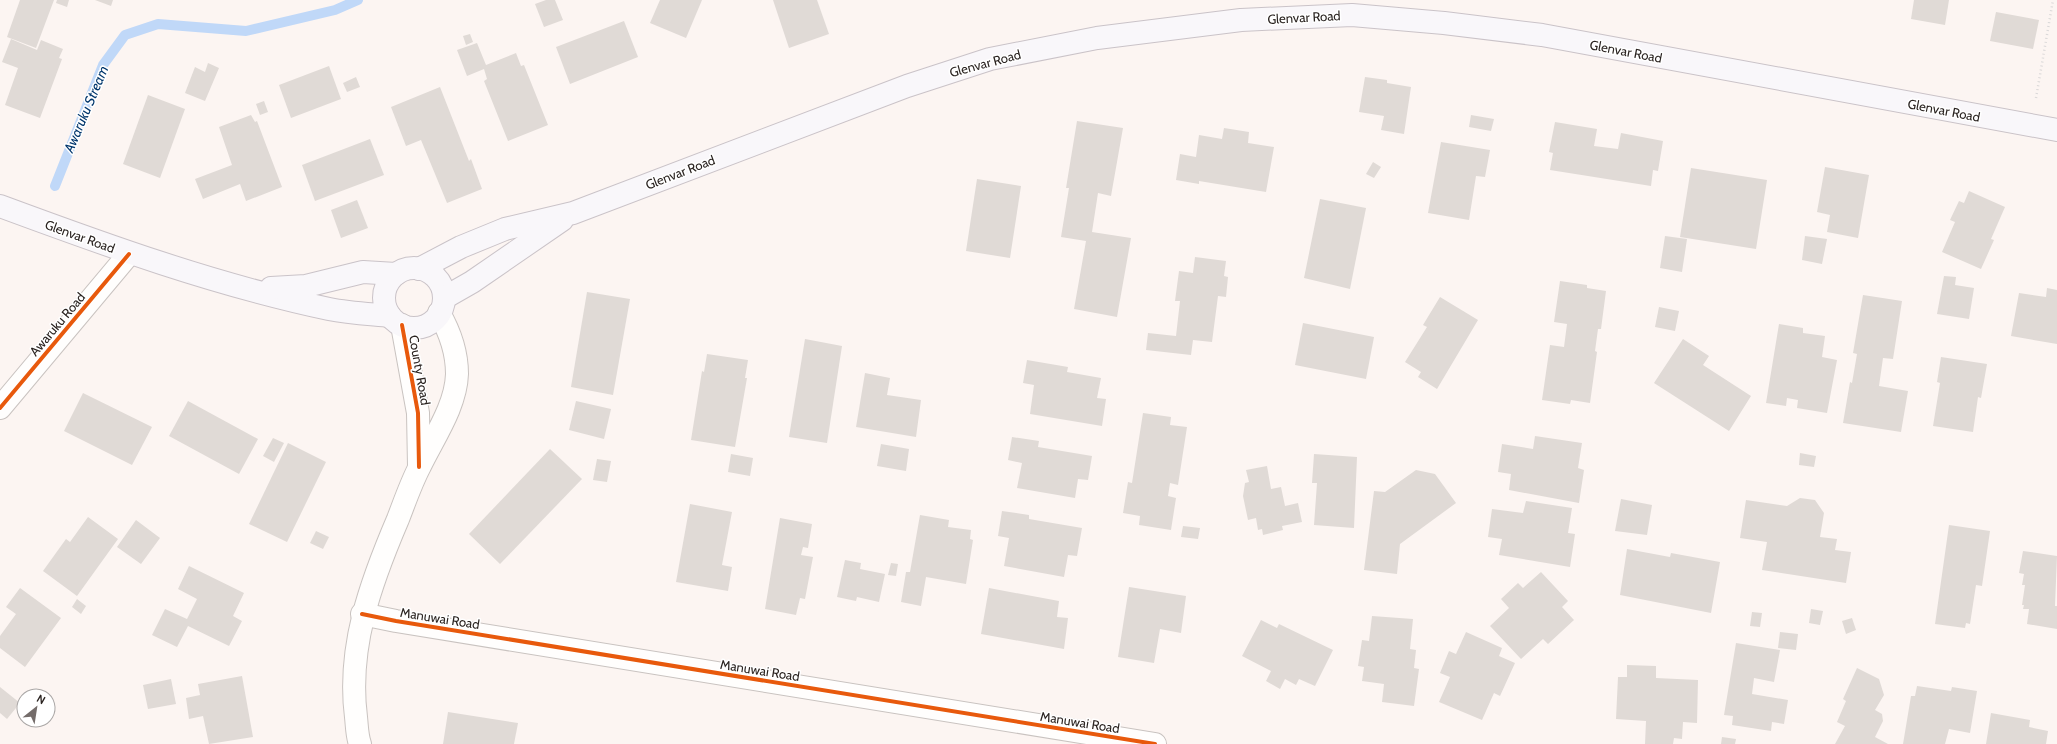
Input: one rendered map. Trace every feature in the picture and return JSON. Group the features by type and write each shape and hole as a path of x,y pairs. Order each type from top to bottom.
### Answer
{"main road":[{"name":"Glenvar Road","path":"254,290 306,286 363,272 396,274 407,269 419,269 461,247 505,229 573,213 907,86 990,59 1098,38 1241,20 1352,15 1444,23 1542,35 2057,130"},
{"name":"Glenvar Road","path":"0,206 129,254 207,278 331,310 396,320 409,327 423,327 430,324 442,306 472,282 573,213"},
{"path":"419,269 434,276 439,282 442,306"},
{"path":"396,274 387,284 384,304 396,320"}],"street":[{"name":"Awaruku Road","path":"0,408 129,254"},
{"name":"County Road","path":"360,744 354,698 355,660 362,614 378,566 419,467 442,425 452,397 457,374 454,349 442,306"},
{"name":"County Road","path":"396,320 418,413 419,467"},
{"name":"Manuwai Road","path":"362,614 404,623 1155,744"}],"path":[{"path":"2031,126 2053,0"}],"building":[{"path":"20,0 54,0 36,48 7,37"},
{"path":"57,0 69,0 67,7 56,3"},
{"path":"95,0 113,0 111,6"},
{"path":"546,0 555,0 563,20 544,27 535,4"},
{"path":"660,0 702,0 686,38 650,23"},
{"path":"773,0 817,0 829,34 789,48"},
{"path":"1914,0 1949,0 1945,25 1911,19"},
{"path":"1996,12 2039,20 2033,49 1990,41"},
{"path":"624,21 638,57 570,84 556,47"},
{"path":"470,34 473,42 466,45 463,36"},
{"path":"11,39 37,50 41,40 63,49 59,58 62,59 40,118 5,105 18,68 2,62"},
{"path":"477,43 486,65 516,53 521,66 524,65 548,125 508,141 484,81 487,79 484,69 467,76 457,50"},
{"path":"208,63 219,68 205,101 185,93 195,67 205,72"},
{"path":"329,66 341,99 291,118 279,85"},
{"path":"356,77 360,87 347,92 343,83"},
{"path":"1365,77 1387,80 1387,83 1411,87 1404,134 1381,130 1384,116 1359,112"},
{"path":"440,87 469,161 471,159 482,189 447,203 421,140 406,146 391,107"},
{"path":"148,95 185,109 160,178 123,164"},
{"path":"264,101 268,112 260,115 256,104"},
{"path":"251,115 255,122 257,121 282,187 246,201 240,184 203,199 195,179 232,165 219,127"},
{"path":"1471,115 1494,119 1491,131 1469,127"},
{"path":"1077,121 1123,128 1111,196 1098,193 1092,232 1131,238 1117,317 1074,309 1086,241 1061,237 1069,188 1066,188"},
{"path":"1555,122 1597,129 1594,146 1618,149 1621,133 1663,141 1658,171 1653,170 1651,186 1550,170 1553,153 1549,152"},
{"path":"1224,128 1249,132 1248,143 1274,147 1266,192 1199,181 1199,184 1176,180 1180,154 1196,157 1199,135 1222,139"},
{"path":"370,139 384,175 315,201 302,165"},
{"path":"1441,142 1490,150 1485,177 1476,176 1469,220 1428,213"},
{"path":"1373,162 1381,167 1374,178 1366,174"},
{"path":"1825,167 1869,175 1858,238 1827,232 1830,215 1817,212"},
{"path":"1691,168 1767,180 1756,249 1680,237"},
{"path":"977,179 1021,186 1010,258 966,251"},
{"path":"1969,191 2005,207 1991,239 1994,240 1981,269 1942,252 1955,222 1950,220 1959,201 1964,203"},
{"path":"1320,199 1366,208 1350,289 1304,278"},
{"path":"357,200 368,228 341,238 331,210"},
{"path":"1665,236 1687,239 1682,272 1660,268"},
{"path":"1805,236 1827,239 1822,264 1802,260"},
{"path":"1195,257 1226,261 1224,276 1228,277 1226,297 1218,296 1212,342 1193,340 1191,355 1146,350 1148,333 1176,336 1180,301 1175,301 1179,271 1193,273"},
{"path":"1944,276 1956,277 1955,285 1974,288 1969,319 1937,314"},
{"path":"1560,281 1587,285 1587,288 1606,291 1601,329 1598,329 1595,351 1597,352 1590,403 1571,400 1570,404 1542,400 1550,345 1564,347 1567,324 1554,322"},
{"path":"2047,288 2057,290 2057,344 2011,336 2019,293 2046,297"},
{"path":"587,292 630,299 613,395 571,387"},
{"path":"1863,295 1902,301 1893,359 1883,358 1879,386 1908,391 1901,432 1843,423 1850,382 1852,383 1857,354 1853,353"},
{"path":"1440,297 1478,320 1437,389 1418,377 1421,372 1405,362 1427,327 1423,325"},
{"path":"1659,307 1679,311 1675,331 1655,327"},
{"path":"1303,323 1374,337 1366,379 1295,365"},
{"path":"1779,324 1803,328 1803,333 1825,336 1822,357 1837,360 1827,413 1797,408 1798,400 1787,398 1786,406 1766,403"},
{"path":"805,339 842,346 827,443 789,437"},
{"path":"1683,339 1709,356 1703,365 1751,396 1729,431 1654,383"},
{"path":"707,354 748,360 745,378 747,378 735,447 691,440 702,371 704,372"},
{"path":"1941,357 1987,364 1981,398 1978,397 1973,432 1933,426 1940,383 1937,382"},
{"path":"1027,360 1068,367 1067,372 1101,378 1097,398 1106,399 1102,426 1030,414 1034,385 1023,383"},
{"path":"865,373 890,378 887,395 921,400 916,437 856,427"},
{"path":"83,393 152,427 132,465 64,431"},
{"path":"188,401 258,439 239,474 169,436"},
{"path":"576,401 611,409 604,439 569,430"},
{"path":"1143,413 1171,417 1170,425 1187,427 1178,485 1170,483 1168,496 1176,498 1171,530 1139,525 1140,516 1123,513 1128,482 1132,483"},
{"path":"1535,436 1582,443 1578,468 1584,470 1579,503 1509,490 1511,474 1498,472 1502,444 1533,449"},
{"path":"1012,437 1039,441 1038,447 1092,456 1088,480 1078,479 1075,498 1017,488 1022,463 1008,460"},
{"path":"273,438 284,443 274,462 263,456"},
{"path":"288,443 326,462 287,542 249,524"},
{"path":"881,444 909,449 906,471 877,466"},
{"path":"550,449 582,479 500,564 469,534"},
{"path":"1800,453 1816,456 1814,467 1799,465"},
{"path":"731,454 753,458 750,476 728,472"},
{"path":"1314,454 1357,457 1354,528 1314,525 1317,483 1312,483"},
{"path":"597,459 611,461 607,482 593,480"},
{"path":"1267,466 1271,489 1281,487 1285,506 1298,503 1302,522 1282,526 1283,530 1263,535 1262,529 1258,530 1256,518 1248,520 1243,496 1245,483 1249,482 1246,470"},
{"path":"1416,470 1435,474 1456,503 1400,544 1397,574 1364,570 1374,491 1385,492"},
{"path":"1800,498 1815,500 1824,513 1820,537 1837,539 1835,550 1851,552 1846,583 1762,570 1767,542 1740,538 1746,500 1787,506"},
{"path":"1621,499 1652,505 1647,535 1615,531"},
{"path":"1526,501 1572,508 1568,533 1575,534 1570,567 1499,555 1502,539 1488,537 1492,509 1523,513"},
{"path":"690,504 732,512 722,565 732,567 728,591 676,582"},
{"path":"1002,511 1029,515 1029,519 1082,528 1077,556 1068,555 1064,577 1004,566 1009,538 998,536"},
{"path":"920,515 949,520 948,527 971,530 970,539 973,540 966,584 926,577 921,606 901,602 906,572 910,572"},
{"path":"88,517 118,539 77,596 43,571 66,539 70,542"},
{"path":"780,518 812,524 808,548 803,547 801,555 813,557 805,599 800,598 796,615 765,609"},
{"path":"136,520 160,538 141,564 117,547"},
{"path":"1949,525 1990,531 1982,586 1976,585 1970,624 1966,623 1965,628 1935,624"},
{"path":"1183,526 1200,528 1198,539 1181,537"},
{"path":"316,531 329,537 323,549 310,543"},
{"path":"1627,549 1670,557 1671,553 1720,562 1711,613 1620,595"},
{"path":"2023,551 2057,556 2055,606 2057,606 2057,629 2027,624 2029,609 2023,609 2024,605 2022,605 2025,585 2022,585 2024,574 2019,573"},
{"path":"845,560 861,563 860,569 885,574 879,602 857,597 856,601 837,597"},
{"path":"891,563 898,564 896,576 888,575"},
{"path":"189,566 244,593 233,616 242,621 229,646 188,626 177,647 152,635 165,609 187,619 197,599 178,589"},
{"path":"1541,572 1568,601 1562,607 1574,620 1548,644 1543,639 1521,659 1490,626 1509,608 1501,599 1518,583 1523,588"},
{"path":"1129,587 1186,596 1181,633 1160,629 1154,663 1118,657"},
{"path":"20,588 61,618 25,667 0,648 0,636 16,614 6,607"},
{"path":"989,588 1059,601 1057,617 1068,618 1064,649 981,634"},
{"path":"77,599 86,606 81,614 72,607"},
{"path":"1811,609 1823,611 1820,625 1809,623"},
{"path":"1752,612 1762,613 1760,627 1750,626"},
{"path":"1372,616 1413,619 1410,649 1416,650 1414,668 1419,669 1414,706 1382,702 1384,684 1362,681 1364,667 1358,666 1362,640 1369,641"},
{"path":"1852,618 1856,630 1846,634 1842,621"},
{"path":"1261,620 1277,628 1279,624 1333,650 1315,686 1299,679 1296,685 1285,679 1280,689 1266,681 1271,671 1242,656"},
{"path":"1466,632 1502,648 1499,656 1515,663 1500,696 1494,693 1482,720 1439,702 1450,677 1440,673 1449,651 1456,654"},
{"path":"1780,632 1798,634 1796,650 1778,648"},
{"path":"1736,643 1780,650 1774,682 1754,678 1752,694 1788,700 1784,724 1772,722 1771,731 1732,725 1733,716 1724,715"},
{"path":"1627,665 1656,666 1656,678 1698,680 1697,723 1683,722 1682,739 1674,738 1673,744 1645,744 1646,721 1616,719 1618,677 1627,677"},
{"path":"1857,668 1879,679 1884,695 1875,710 1882,714 1883,721 1875,737 1888,744 1835,744 1845,726 1837,722 1846,701 1843,699"},
{"path":"242,676 253,737 209,744 203,716 189,719 186,698 200,695 198,684"},
{"path":"171,679 176,704 148,709 143,685"},
{"path":"1917,686 1951,691 1952,687 1977,691 1970,733 1949,729 1945,744 1903,744 1911,696 1915,696"},
{"path":"0,687 16,700 16,708 7,719 0,713"},
{"path":"448,712 518,723 514,744 443,744"},
{"path":"1991,713 2030,720 2029,727 2048,731 2046,744 1986,744"},
{"path":"1722,737 1736,739 1735,744 1721,744"}],"waterway":[{"name":"Awaruku Stream","path":"55,186 103,65 125,35 158,24 246,31 335,10 358,0"}],"cycle path":[{"path":"0,408 129,254"},
{"path":"402,325 418,413 419,467"},
{"path":"362,614 396,621 1155,744"}]}
